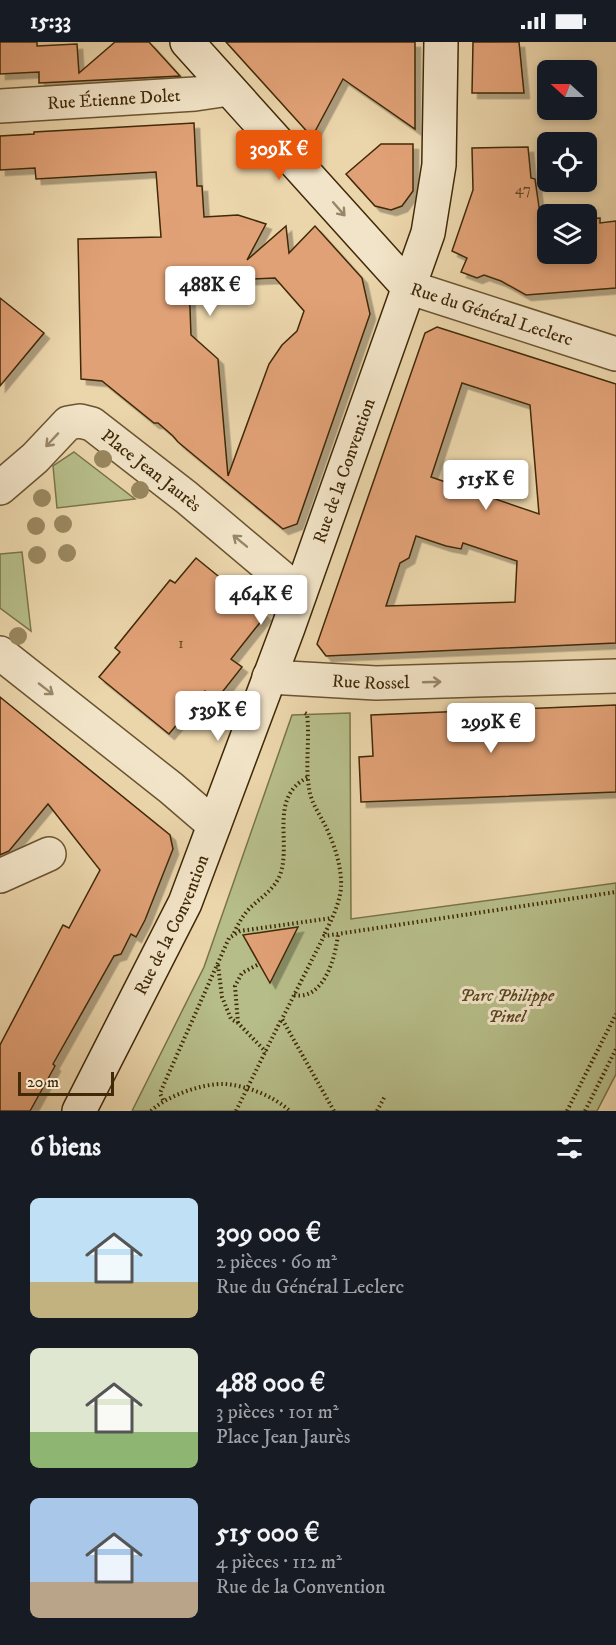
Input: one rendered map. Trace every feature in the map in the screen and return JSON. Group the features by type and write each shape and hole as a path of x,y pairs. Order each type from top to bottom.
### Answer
{"street":[{"name":"Rue du Général Leclerc","path":"186,42 408,287 616,354"},
{"name":"Rue de la Convention","path":"79,1111 185,903 300,593 428,232 439,165 441,42"},
{"name":"Rue Étienne Dolet","path":"0,106 195,94 229,89"},
{"name":"Place Jean Jaurès","path":"0,488 35,458 68,423 80,421 92,424 186,497 300,593"},
{"path":"0,653 171,788 214,825"},
{"name":"Rue Rossel","path":"268,677 376,683 616,676"},
{"path":"0,876 49,854"}],"path":[{"path":"236,1111 324,936 341,888 337,858 329,833 312,800 308,777 307,714 268,677"},
{"path":"152,1110 229,938 240,920 275,885 284,857 282,825 284,811 293,789 308,777"},
{"path":"324,936 616,892"},
{"path":"234,933 332,918"},
{"path":"293,997 311,994 322,983 337,954 339,934"},
{"path":"238,1023 235,986 242,973 259,964"},
{"path":"218,965 222,997 231,1018 266,1053"},
{"path":"567,1111 616,1014"},
{"path":"282,1019 334,1111"},
{"path":"585,1111 616,1049"},
{"path":"152,1110 163,1100 185,1092 225,1084 248,1088 271,1098 290,1111"},
{"path":"160,1093 163,1100"},
{"path":"377,1111 385,1096"}],"green space":[{"path":"74,452 135,499 57,508 53,466"},
{"path":"22,552 31,631 0,608 0,554"},
{"name":"Parc Philippe Pinel","path":"350,713 351,919 616,883 616,1074 597,1111 132,1111 204,967 292,715"}],"building":[{"path":"0,42 37,42 37,46 77,44 79,73 115,42 149,42 180,76 39,83 39,72 0,74"},
{"path":"226,42 415,42 415,129 343,79 312,137"},
{"path":"473,42 519,42 524,93 472,93"},
{"path":"194,123 197,186 202,186 204,217 238,215 266,224 247,260 286,226 289,253 315,226 362,278 370,314 297,524 283,529 158,423 154,423 102,381 81,379 78,239 161,237 156,172 36,179 35,168 0,170 0,136 34,134 34,132","holes":["275,278 304,311 297,331 282,345 269,364 228,476 218,359 191,335 189,282"]},
{"path":"381,144 413,144 413,191 402,206 391,210 375,206 346,174"},
{"path":"528,147 531,178 535,179 539,204 537,264 597,264 597,218 600,218 600,223 616,221 616,288 526,295 501,281 484,275 477,278 461,272 467,258 452,251 473,190 472,148"},
{"path":"0,298 44,333 0,386"},
{"path":"437,327 616,384 616,643 326,656 317,644 425,333","holes":["462,383 530,405 539,514 431,477","416,536 461,549 463,543 517,561 515,602 386,606 400,563 409,558"]},
{"path":"196,558 266,615 231,659 242,667 216,700 205,691 169,734 99,677 120,652 115,648 170,580 175,583"},
{"path":"0,697 170,835 173,849 136,937 131,934 121,954 114,956 53,1064 55,1066 30,1111 0,1111 0,1045 63,925 69,928 100,870 48,804 9,851 0,855"},
{"path":"616,705 616,792 361,802 359,757 373,756 371,715"},
{"path":"298,927 270,983 243,935"}]}
